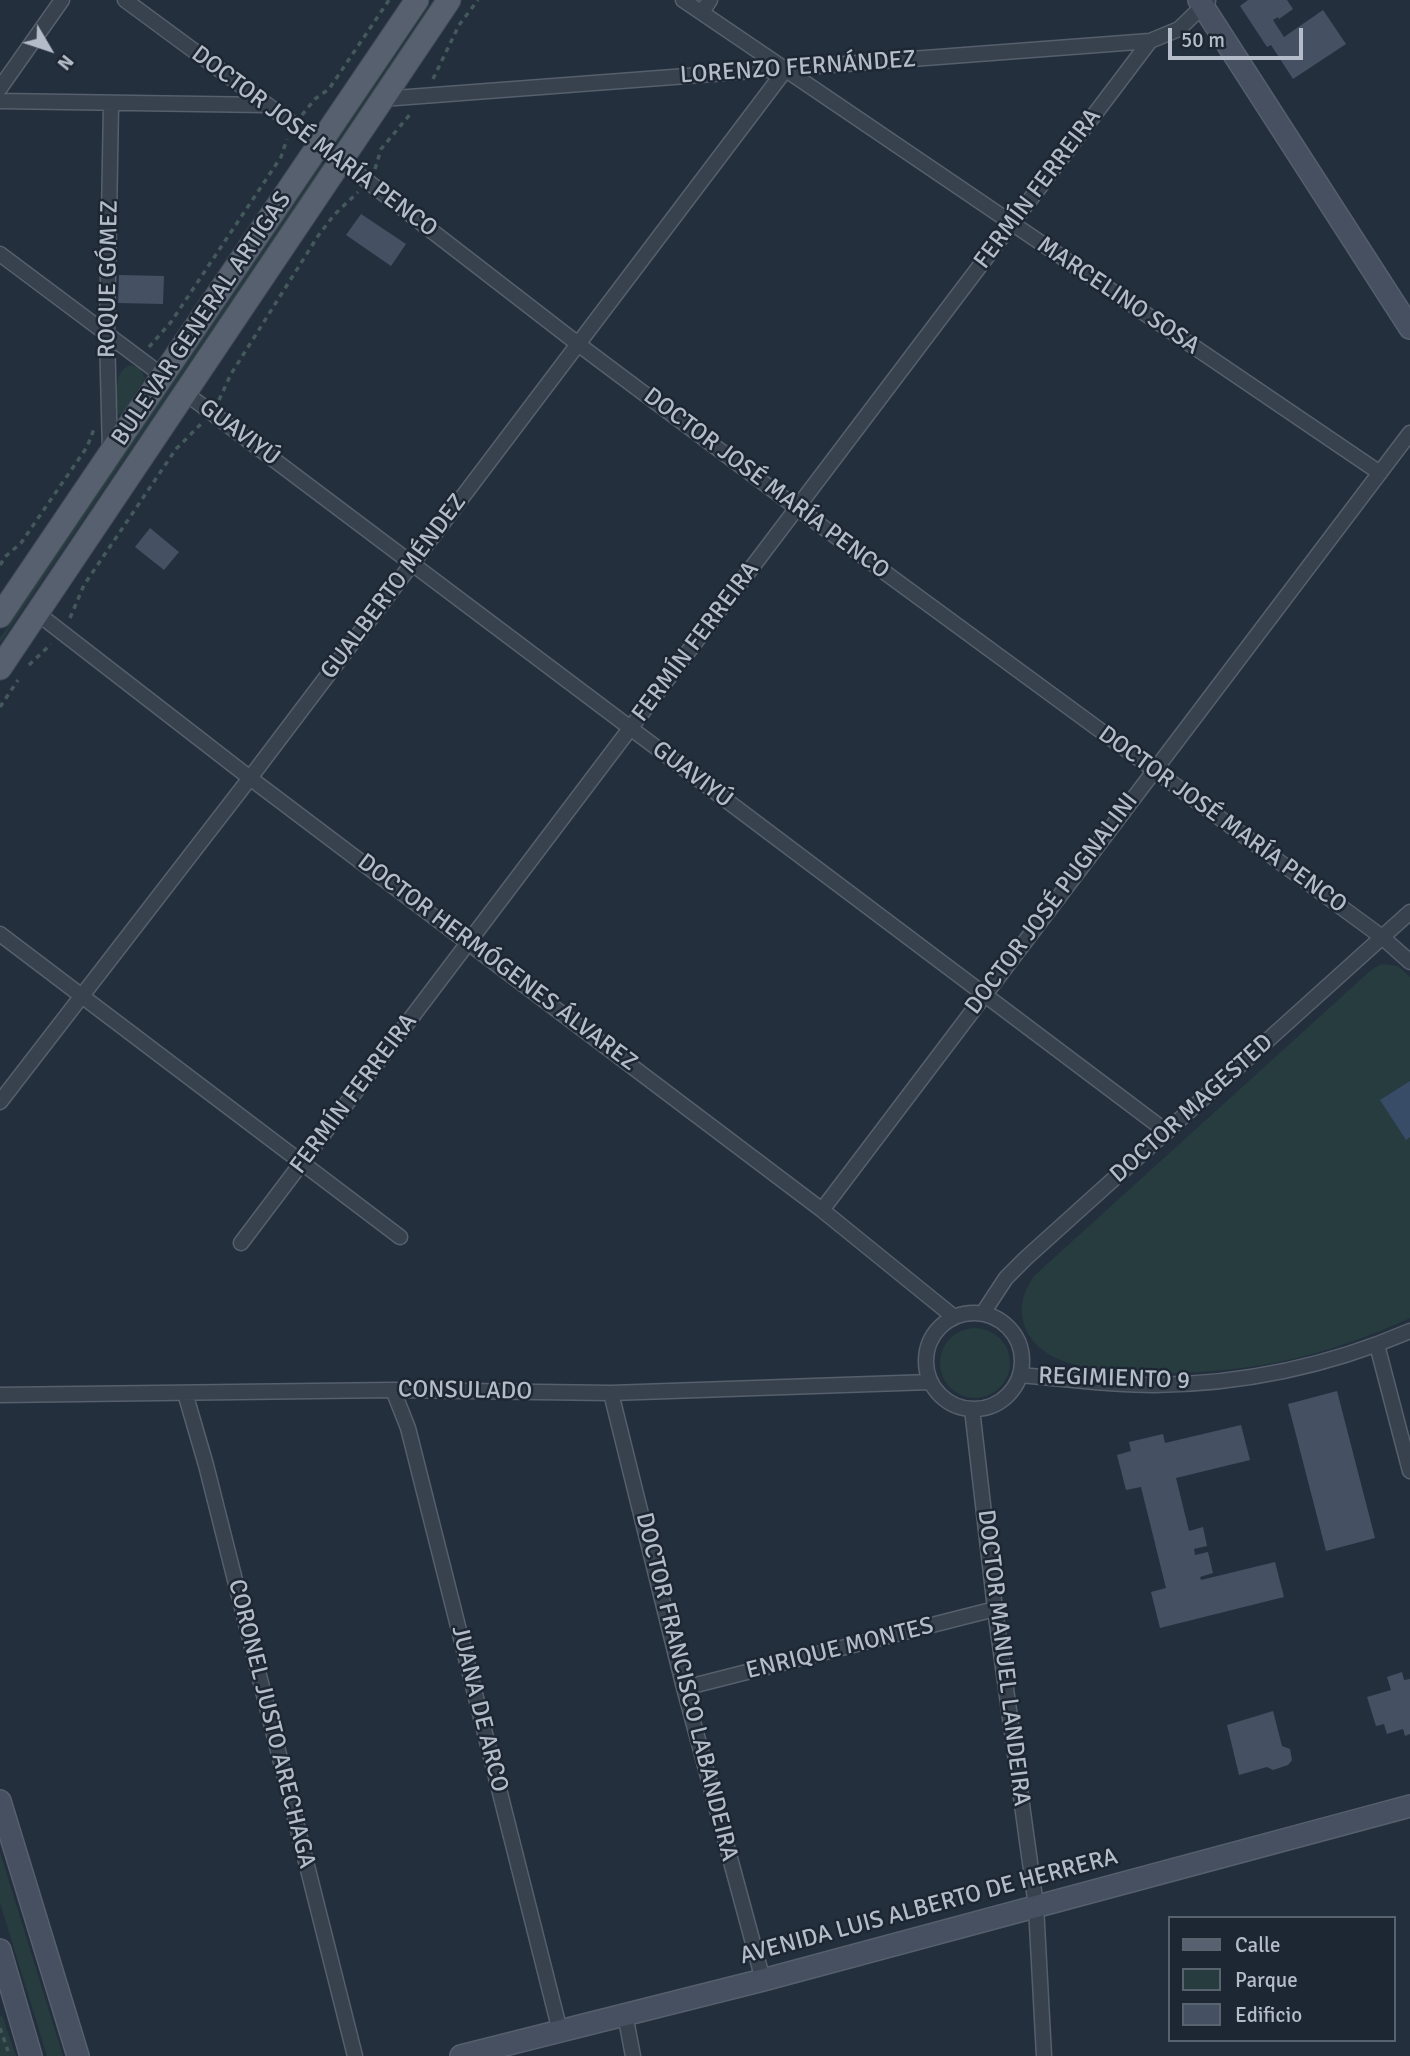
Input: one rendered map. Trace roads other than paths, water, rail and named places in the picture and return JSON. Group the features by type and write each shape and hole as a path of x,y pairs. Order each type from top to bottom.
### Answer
{"main road":[{"name":"BULEVAR GENERAL ARTIGAS","path":"0,616 7,590 110,454 417,0"},
{"name":"BULEVAR GENERAL ARTIGAS","path":"0,668 449,0"},
{"path":"1204,2 1410,328"},
{"path":"0,1801 78,2056"},
{"name":"AVENIDA LUIS ALBERTO DE HERRERA","path":"461,2056 763,1980 1410,1806"},
{"path":"0,1950 32,2056"}],"street":[{"path":"0,88 62,0"},
{"name":"DOCTOR JOSÉ MARÍA PENCO","path":"125,0 320,144 578,344 797,508 1382,937 1410,962"},
{"name":"MARCELINO SOSA","path":"684,0 706,6 786,69 1380,473"},
{"name":"LORENZO FERNÁNDEZ","path":"382,99 1150,41 1179,29 1204,2"},
{"name":"FERMÍN FERREIRA","path":"241,1242 1150,41"},
{"name":"GUALBERTO MÉNDEZ","path":"0,1102 250,778 786,69"},
{"path":"0,101 266,105"},
{"name":"ROQUE GÓMEZ","path":"110,454 107,333 111,104"},
{"path":"0,254 163,376"},
{"name":"GUAVIYÚ","path":"184,392 1167,1132"},
{"name":"DOCTOR JOSÉ PUGNALINI","path":"822,1210 1410,433"},
{"name":"DOCTOR HERMÓGENES ÁLVAREZ","path":"37,613 250,778 822,1210 954,1317"},
{"name":"DOCTOR MAGESTED","path":"984,1314 1013,1271 1410,912"},
{"path":"0,934 400,1237"},
{"path":"968,1313 984,1314 1004,1323 1012,1331 1021,1352 1020,1375 1015,1386 997,1403 972,1409 953,1405 943,1399 930,1382 925,1361 930,1339 936,1330 954,1317 968,1313"},
{"name":"REGIMIENTO 9","path":"1020,1375 1152,1385 1199,1383 1279,1372 1330,1361 1410,1331"},
{"path":"1377,1345 1410,1471"},
{"name":"CONSULADO","path":"0,1395 393,1390 611,1393 930,1382"},
{"name":"JUANA DE ARCO","path":"393,1390 408,1428 559,2031"},
{"name":"CORONEL JUSTO ARECHAGA","path":"184,1393 209,1479 355,2056"},
{"name":"DOCTOR FRANCISCO LABANDEIRA","path":"611,1393 684,1688 763,1980"},
{"name":"DOCTOR MANUEL LANDEIRA","path":"972,1409 995,1609 1036,1906 1044,2056"},
{"name":"ENRIQUE MONTES","path":"684,1688 995,1609"},
{"path":"625,2014 633,2056"}],"water":[{"path":"1410,1081 1410,1137 1406,1140 1380,1100"}]}
